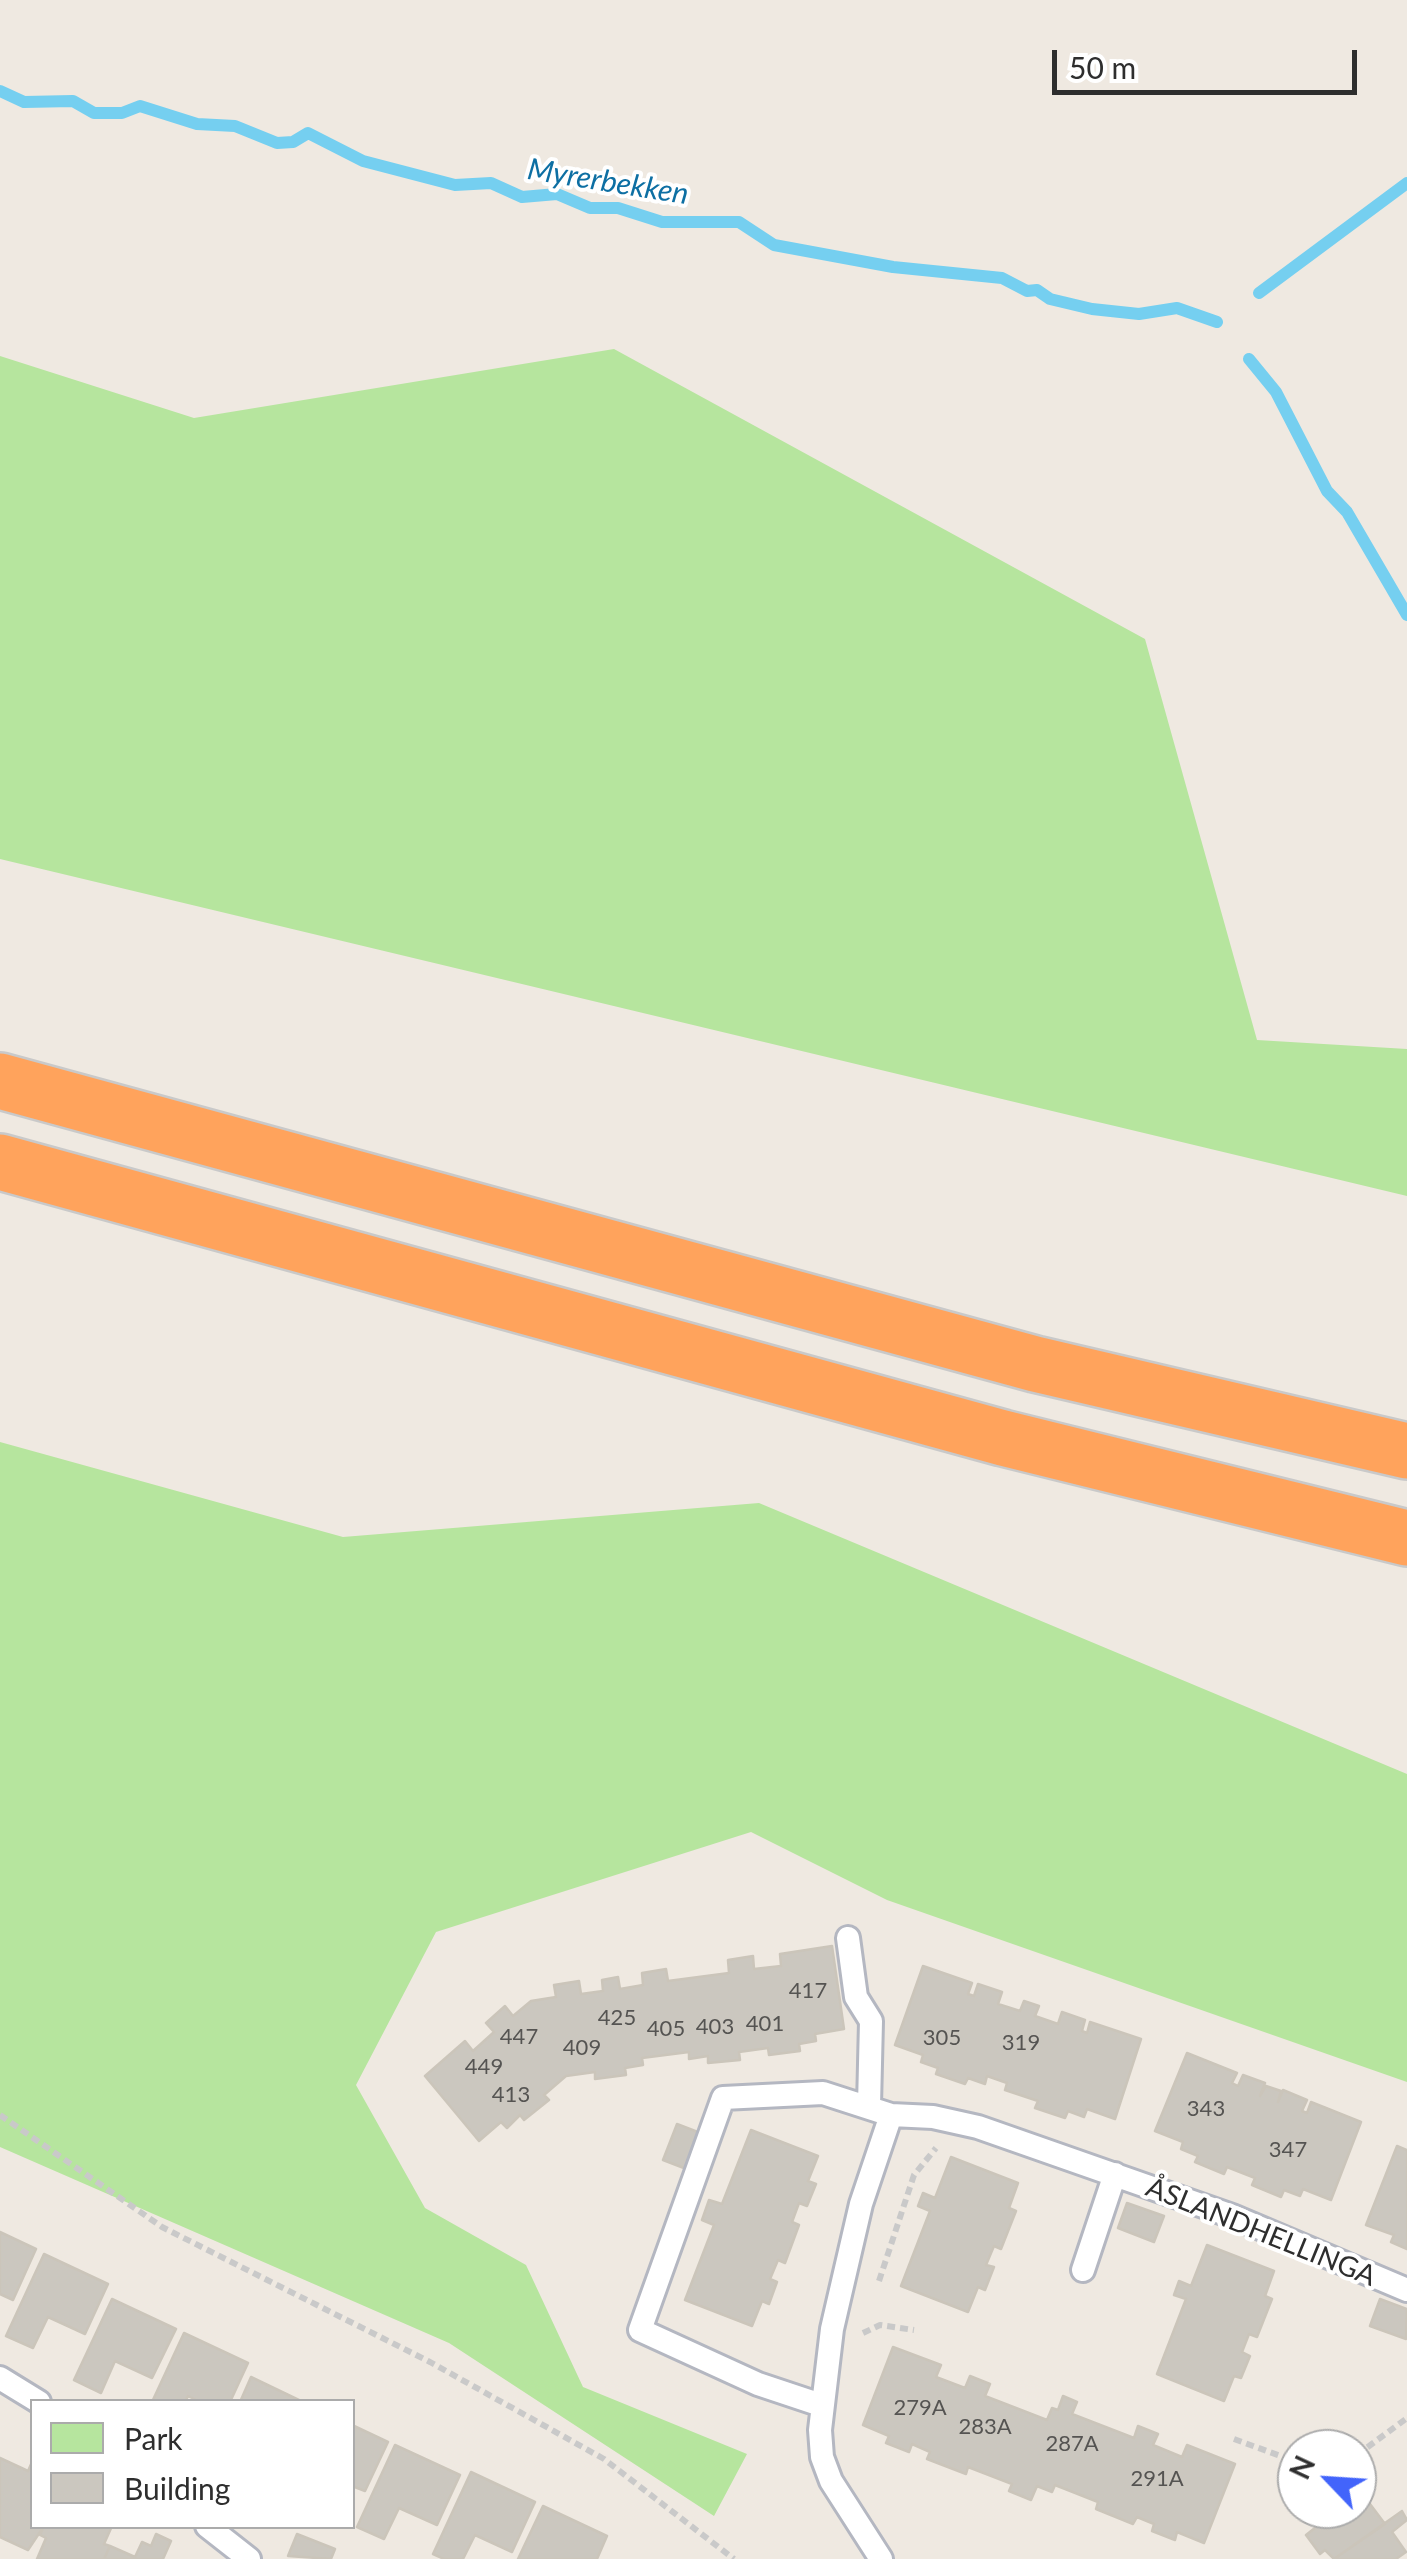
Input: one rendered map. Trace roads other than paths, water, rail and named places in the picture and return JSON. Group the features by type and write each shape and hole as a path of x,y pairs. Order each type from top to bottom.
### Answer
{"highway":[{"path":"0,1082 1035,1364 1407,1451"},
{"path":"0,1162 1002,1438 1407,1538"}],"lane":[{"path":"848,1938 856,1997 871,2021 880,2110 826,2355 821,2405 822,2456 830,2481 881,2559"},
{"name":"ÅSLANDHELLINGA","path":"821,2405 758,2384 640,2330 723,2098 823,2093 880,2110 963,2123 1281,2235 1407,2290"},
{"name":"ÅSLANDHELLINGA","path":"1082,2270 1115,2174"},
{"path":"0,2378 34,2399"},
{"path":"211,2529 249,2559"}],"waterway":[{"name":"Myrerbekken","path":"0,91 24,102 73,101 94,113 122,113 140,106 197,124 235,126 277,143 293,142 308,133 363,161 455,185 491,183 522,197 557,194 590,208 618,208 662,222 739,222 774,245 893,267 1002,278 1027,291 1037,290 1050,299 1092,309 1139,314 1177,308 1217,322"},
{"path":"1259,293 1407,183"},
{"name":"Myrerbekken","path":"1249,359 1276,392 1327,491 1347,512 1407,615"}]}
